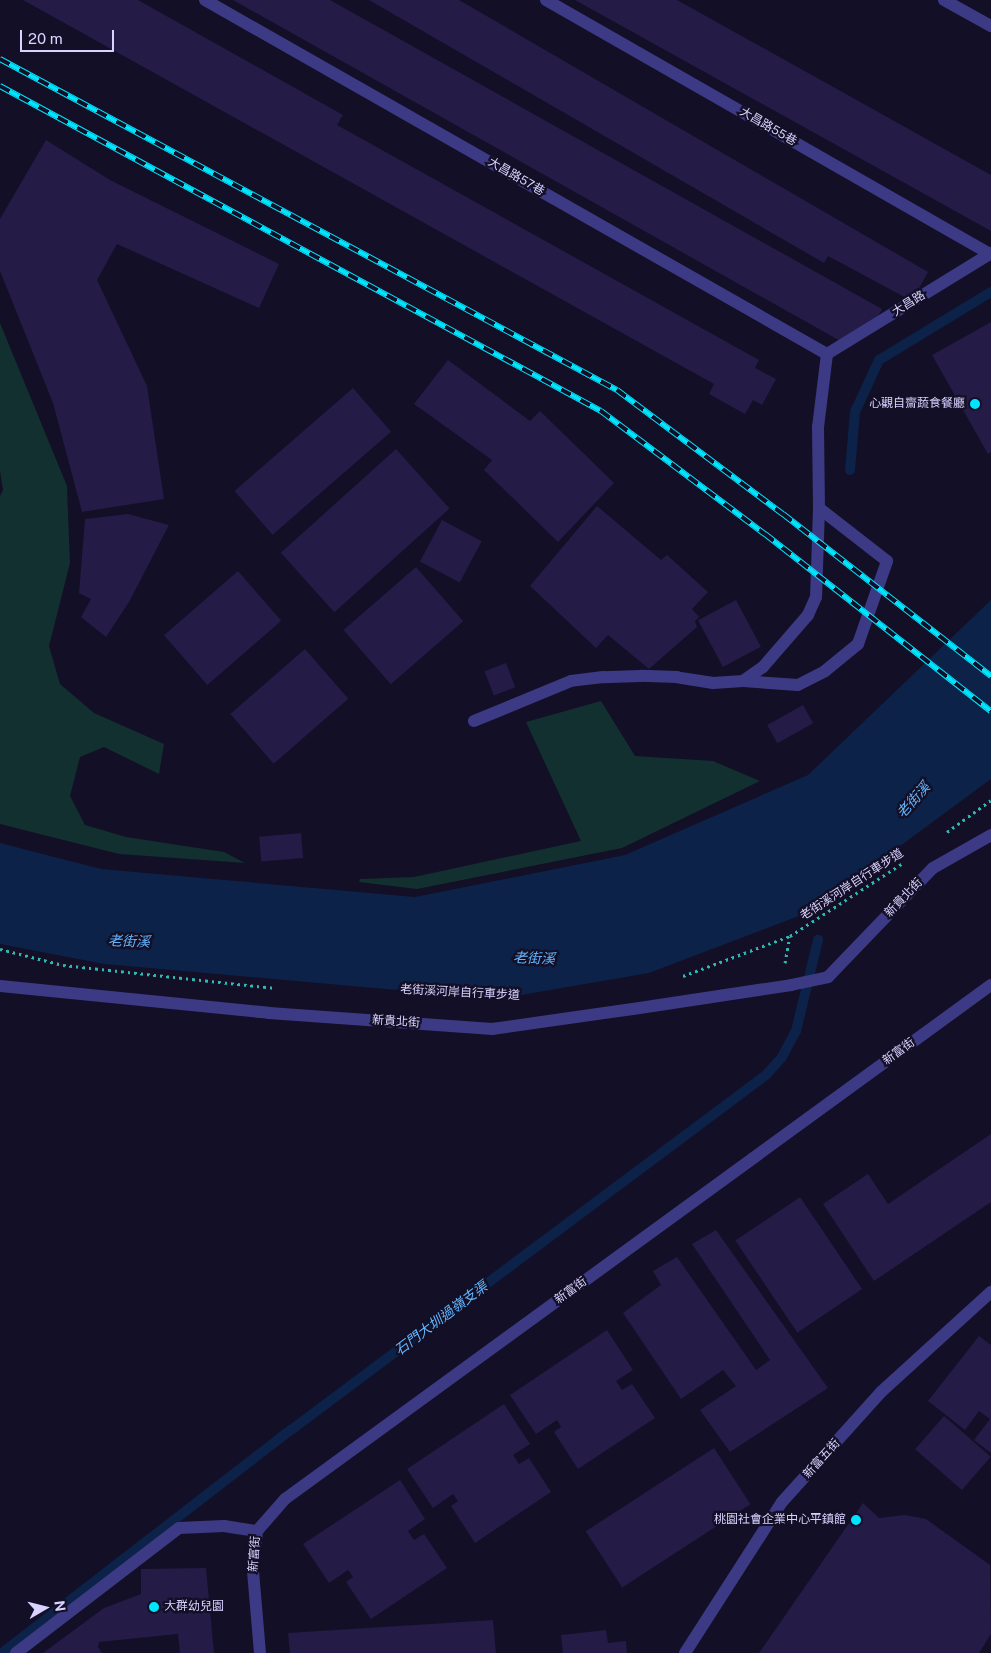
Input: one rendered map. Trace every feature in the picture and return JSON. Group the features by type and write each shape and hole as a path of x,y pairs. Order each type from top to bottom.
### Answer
{"street":[{"name":"大昌路57巷","path":"205,0 827,354"},
{"name":"大昌路55巷","path":"546,0 991,254"},
{"path":"944,0 991,26"},
{"name":"大昌路","path":"827,354 991,254"},
{"path":"743,681 763,667 808,615 816,597 820,508 818,427 827,354"},
{"path":"474,721 571,681 603,677 641,676 677,677 713,683 743,681 798,685 825,672 858,644 887,561 820,508"},
{"name":"新貴北街","path":"0,986 269,1013 492,1029 790,985 828,977 933,868 991,835"},
{"name":"新富街","path":"260,1653 253,1571 257,1531 285,1499 991,985"},
{"name":"新富五街","path":"685,1653 782,1502 882,1392 991,1292"},
{"path":"16,1653 179,1528 224,1526 257,1531"}],"path":[{"path":"942,835 991,800"},
{"name":"老街溪河岸自行車步道","path":"678,978 790,936 904,862"},
{"path":"0,950 63,965 286,990"}],"green space":[{"path":"0,323 67,486 70,563 49,646 60,684 94,713 164,744 159,774 104,747 80,757 70,796 85,825 126,837 224,852 245,863 119,854 0,824 0,496 3,490 0,471"},
{"path":"601,701 635,756 713,761 760,781 622,848 417,889 359,882 360,879 414,877 581,841 526,722"}],"water":[{"name":"老街溪","path":"991,600 991,779 812,911 649,973 498,999 104,964 0,944 0,843 101,869 415,897 625,855 808,775"}],"building":[{"path":"23,0 138,0 343,115 337,125 759,360 755,368 776,379 762,405 753,400 745,414 709,394 714,384"},
{"path":"233,0 330,0 882,309 868,335 860,331 851,347"},
{"path":"369,0 459,0 928,272 912,301 828,256 824,263"},
{"path":"575,0 677,0 991,175 991,231"},
{"path":"46,140 110,180 279,264 259,308 117,244 97,280 147,386 164,499 82,512 53,403 0,271 0,219"},
{"name":"心觀自齋蔬食餐廳","path":"991,322 991,452 988,454 932,355"},
{"path":"448,360 530,421 540,411 614,483 558,542 484,470 492,460 414,404"},
{"path":"353,388 391,432 273,535 235,491"},
{"path":"396,449 450,508 334,612 281,553"},
{"path":"597,506 661,560 667,555 708,592 692,609 699,617 695,621 697,627 649,669 608,635 596,648 530,586"},
{"path":"128,514 169,525 129,602 106,637 81,617 91,599 79,593 85,519"},
{"path":"442,520 482,541 460,583 420,561"},
{"path":"416,567 463,621 391,684 344,630"},
{"path":"238,571 281,621 207,685 164,635"},
{"path":"736,600 761,647 723,667 698,620"},
{"path":"305,649 348,699 274,764 230,714"},
{"path":"506,663 515,687 494,696 485,671"},
{"path":"803,705 813,723 777,743 767,725"},
{"path":"301,833 303,858 261,862 259,837"},
{"path":"991,1134 991,1202 874,1281 823,1204 868,1174 888,1204"},
{"path":"800,1197 862,1289 797,1333 735,1241"},
{"path":"716,1230 828,1388 730,1452 700,1410 736,1386 723,1370 681,1399 623,1313 661,1285 653,1271 677,1257 756,1370 770,1360 692,1244"},
{"path":"607,1330 633,1370 616,1381 622,1390 632,1384 655,1418 578,1469 554,1432 561,1427 557,1420 536,1434 510,1395"},
{"path":"979,1336 991,1345 991,1453 974,1440 990,1419 979,1411 965,1430 928,1401"},
{"path":"504,1404 530,1444 513,1455 519,1464 529,1458 551,1492 475,1543 451,1506 458,1501 453,1494 433,1508 407,1469"},
{"path":"944,1416 991,1457 962,1490 915,1449"},
{"path":"714,1448 750,1504 622,1588 586,1531"},
{"path":"400,1480 425,1519 408,1531 414,1540 424,1534 447,1568 371,1619 346,1582 353,1577 348,1570 329,1583 303,1544"},
{"path":"863,1503 879,1518 905,1515 926,1519 990,1565 991,1634 979,1653 759,1653"},
{"path":"206,1568 214,1653 180,1653 178,1634 99,1642 98,1647 102,1653 43,1653 104,1608 141,1594 141,1569"},
{"path":"493,1620 496,1653 290,1653 288,1633"},
{"path":"606,1630 608,1643 626,1641 627,1653 563,1653 561,1635"}],"waterway":[{"name":"石門大圳過嶺支渠","path":"850,470 855,412 879,360 991,292"},
{"name":"石門大圳過嶺支渠","path":"2,1653 291,1430 766,1075 782,1057 796,1031 818,940"}],"railway":[{"path":"0,59 617,390 783,514 991,676"},
{"path":"0,86 601,411 765,534 991,711"}],"place":[{"name":"心觀自齋蔬食餐廳","path":"975,404"},
{"name":"桃園社會企業中心平鎮館","path":"856,1520"},
{"name":"大群幼兒園","path":"154,1607"}]}
